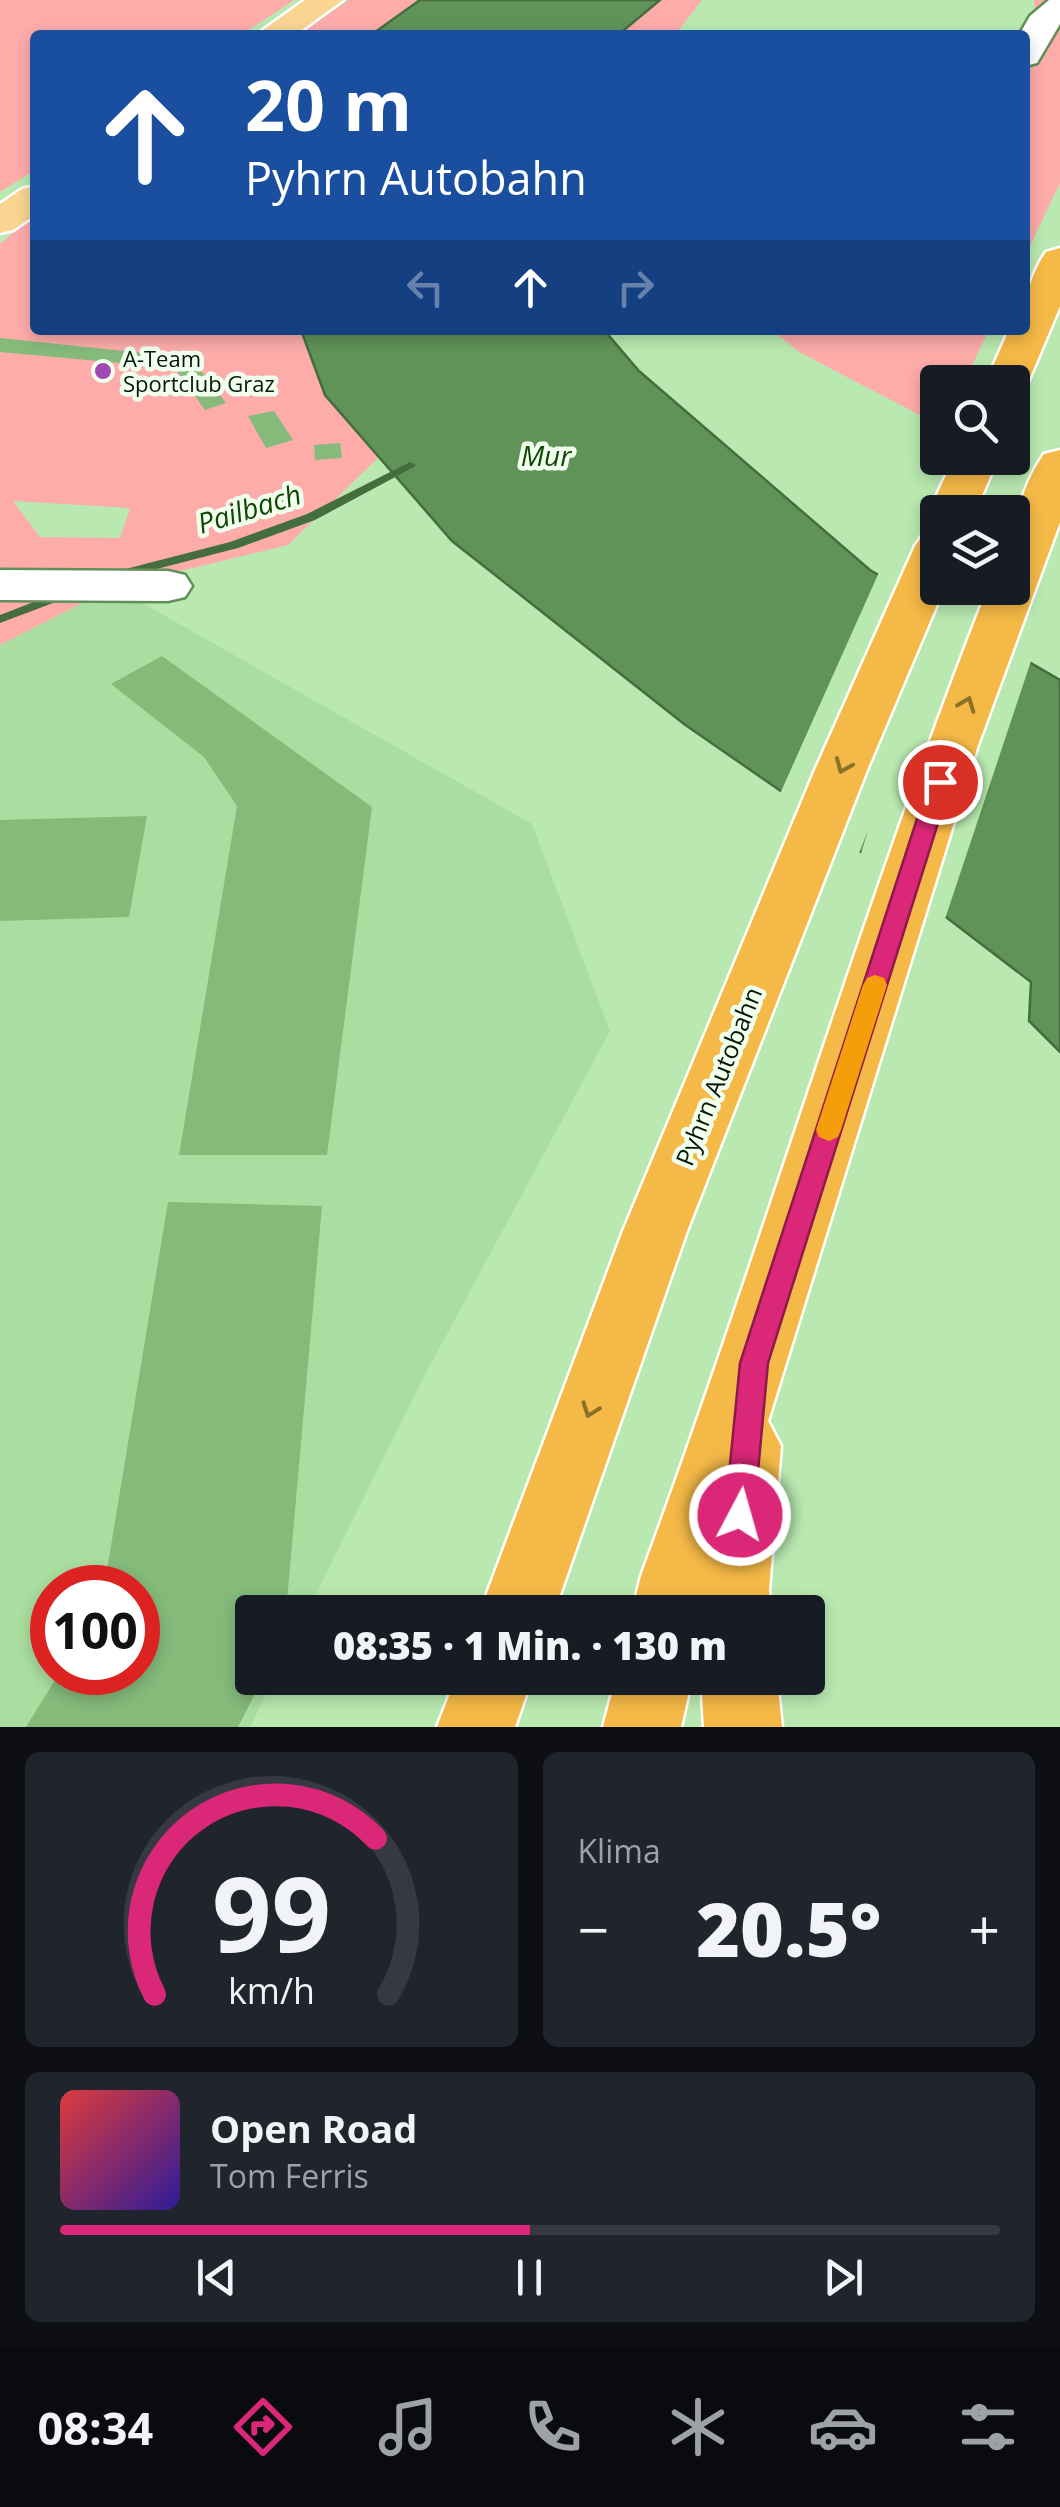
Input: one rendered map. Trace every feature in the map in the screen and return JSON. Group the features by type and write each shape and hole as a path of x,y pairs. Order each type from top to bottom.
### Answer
{"highway":[{"path":"1030,328 1060,260"},
{"path":"1015,365 1027,335"},
{"path":"1030,540 1060,463"},
{"name":"Pyhrn Autobahn","path":"523,1595 655,1231 841,770 920,588"},
{"path":"673,1595 754,1363 952,745 1005,605"},
{"path":"732,1595 754,1363"},
{"path":"476,1727 488,1695"},
{"path":"642,1727 650,1695"},
{"path":"740,1695 743,1727"}],"main road":[{"path":"281,30 326,0"},
{"path":"0,222 30,201"}],"lane":[{"path":"1030,46 1042,23 1060,7"},
{"path":"0,585 168,586"}],"shaded area":[{"path":"0,0 294,0 249,30 30,30 30,173 0,192"},
{"path":"349,0 420,0 378,30 304,30"},
{"path":"660,0 702,0 679,30 624,30"},
{"path":"1034,0 1060,0 1060,183 1030,246 1030,30 1024,30 1035,12"},
{"path":"30,219 30,335 303,335 325,395 379,457 288,545 114,587 0,645 0,244","holes":["13,501 130,508 120,538 40,537"]},
{"path":"778,335 987,335 972,365 920,365 920,415 799,352"},
{"path":"114,587 532,824 610,1031 425,1375 315,1595 235,1595 235,1695 266,1695 250,1727 0,1727 0,645"}],"water":[{"path":"420,0 660,0 624,30 378,30"},
{"name":"Mur","path":"303,335 608,335 639,371 870,570 920,599 920,605 930,605 1060,680 1060,1052 1029,1021 1031,982 785,794 684,724 452,541 325,395"}],"pier":[{"path":"880,570 920,594 920,605 938,605 1031,661 944,922 860,857 868,830 858,856 779,796"}],"building":[{"path":"0,338 191,358 226,403 205,410 175,368 0,352"},
{"path":"274,411 293,440 266,448 248,416"},
{"path":"340,443 342,458 315,460 314,445"},
{"path":"296,493 298,503 260,507 259,497"},
{"path":"162,656 372,807 327,1155 179,1155 237,806 204,757 111,684"},
{"path":"147,816 129,917 0,921 0,820"},
{"path":"168,1202 322,1206 288,1595 235,1595 235,1695 254,1695 238,1727 26,1727 46,1695 160,1695 160,1565 108,1565"}],"waterway":[{"name":"Pailbach","path":"118,575 234,545 311,517 410,465"},
{"name":"Pailbach","path":"0,619 65,594"}],"slow traffic":[{"path":"829,1130 875,985"}],"place":[{"name":"A-Team Sportclub Graz","path":"103,371"}],"route":[{"path":"740,1515 754,1363 940,782"}]}
